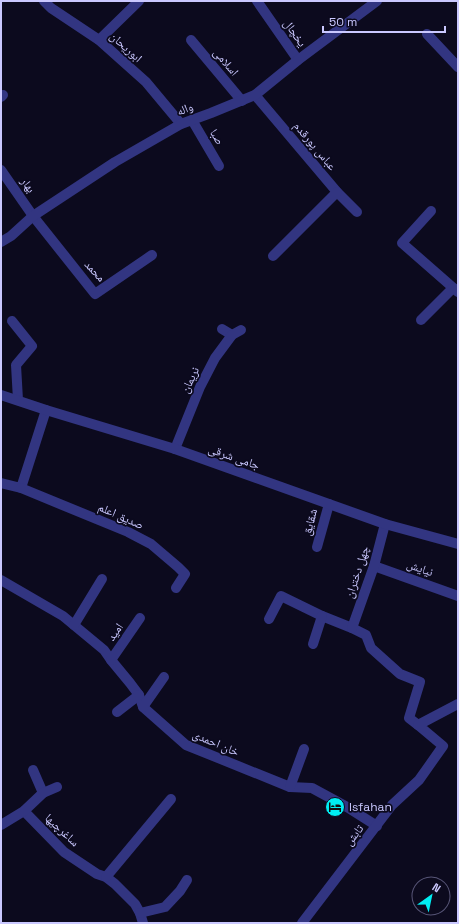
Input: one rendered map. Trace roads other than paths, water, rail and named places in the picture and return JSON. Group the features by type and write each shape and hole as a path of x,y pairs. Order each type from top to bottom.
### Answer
{"street":[{"name":"ابوریحان","path":"44,1 51,8 99,40 146,82 181,124"},
{"path":"99,40 139,1"},
{"name":"یخچال","path":"257,1 298,60"},
{"name":"واله","path":"1,242 33,216 115,162 181,124 255,95 298,60 377,1"},
{"path":"427,34 458,67"},
{"name":"اسلامی","path":"191,40 242,101"},
{"name":"عباس پورقدم","path":"255,95 337,192 357,212"},
{"name":"صبا","path":"192,120 219,166"},
{"name":"بهار","path":"1,170 33,216"},
{"path":"273,256 337,192"},
{"path":"421,320 455,290 402,243 431,211"},
{"name":"محمد","path":"33,216 95,294 152,255"},
{"path":"12,321 32,346 16,365 18,400"},
{"path":"222,329 232,335"},
{"name":"نریمان","path":"175,449 200,387 215,358 232,335 241,330"},
{"name":"جامی شرقی","path":"1,395 175,449 385,524 458,544"},
{"path":"21,488 46,410"},
{"name":"صدیق اعلم","path":"1,483 21,488 128,532 152,544 185,574 176,588"},
{"name":"شقایق","path":"317,547 329,504"},
{"name":"چهل دختران","path":"352,628 374,566 385,524"},
{"name":"نیایش","path":"374,566 458,596"},
{"path":"74,625 102,579"},
{"name":"خان احمدی","path":"1,580 63,616 104,650 130,683 138,695 143,707 186,745 290,787 312,788 347,807 377,826"},
{"path":"269,620 281,596 366,635 371,648 400,674 420,682 409,718 418,725 458,704"},
{"path":"313,644 322,616"},
{"name":"امید","path":"111,660 140,618"},
{"path":"143,707 164,678"},
{"path":"117,712 138,695"},
{"name":"تابش","path":"302,923 377,826 392,804 419,780 444,746 418,725"},
{"path":"290,787 304,750"},
{"path":"33,770 43,793"},
{"path":"1,825 24,811 43,793 57,788"},
{"path":"106,877 172,799"},
{"name":"ساغرچیها","path":"24,811 64,852 115,884 135,904 142,918"},
{"path":"142,918 165,907 180,891 187,880"}],"place":[{"name":"Isfahan","path":"335,807"}]}
